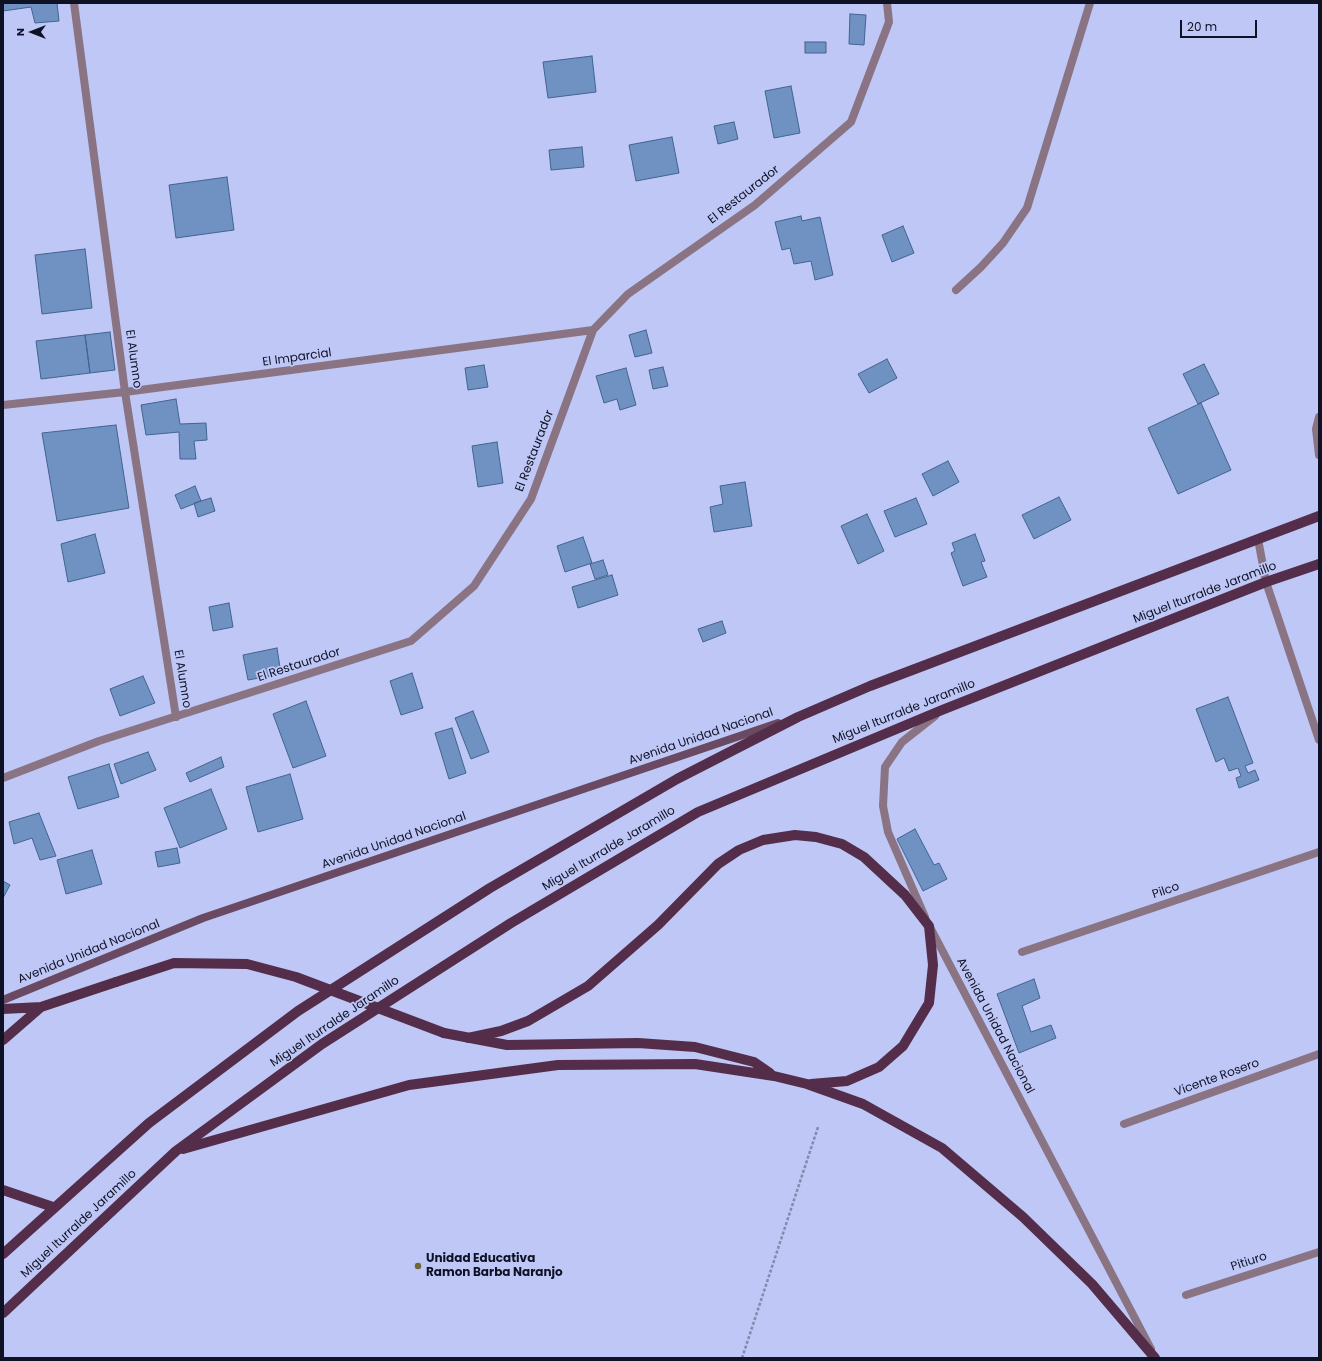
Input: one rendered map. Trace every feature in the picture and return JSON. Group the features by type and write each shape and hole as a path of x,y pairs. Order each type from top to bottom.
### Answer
{"main road":[{"path":"3,1254 53,1207 149,1123 298,1011 490,888 676,779 798,716 870,686 1319,516"},
{"name":"Miguel Iturralde Jaramillo","path":"3,1313 176,1150 322,1044 511,923 698,812 942,710 1266,582 1319,564"},
{"name":"Avenida Unidad Nacional","path":"3,1000 202,918 798,716"},
{"path":"468,1038 501,1031 528,1021 588,986 658,925 718,864 739,850 763,840 795,835 816,837 842,844 864,857 905,894 929,926 933,965 929,1003 903,1046 879,1067 847,1081 807,1084"},
{"path":"3,1008 41,1007 174,963 247,964 296,977 444,1033 507,1045 638,1043 695,1047 754,1062 774,1076"},
{"path":"3,1040 41,1007"},
{"path":"176,1150 409,1085 558,1065 695,1064 774,1076 807,1084 863,1104 942,1148 1023,1217 1092,1284 1156,1358"},
{"path":"3,1190 53,1207"}],"street":[{"name":"El Alumno","path":"74,3 125,392 176,717"},
{"name":"El Restaurador","path":"3,778 99,741 411,641 474,586 531,499 594,330 628,294 755,205 851,122 889,22 887,3"},
{"path":"956,290 1003,243 1027,208 1090,3"},
{"name":"El Imparcial","path":"3,405 125,392 594,330"},
{"path":"1319,417 1316,430 1319,455"},
{"path":"1258,539 1266,582 1319,740"},
{"name":"Avenida Unidad Nacional","path":"942,710 902,742 885,767 883,806 888,832 929,926 1156,1358"},
{"name":"Pilco","path":"1022,952 1319,852"},
{"name":"Vicente Rosero","path":"1124,1124 1319,1054"},
{"name":"Pitiuro","path":"1186,1295 1319,1252"}],"path":[{"path":"742,1358 818,1127"}],"building":[{"path":"3,3 57,3 59,21 35,23 31,7 3,11"},
{"path":"850,14 866,15 864,45 849,44"},
{"path":"805,42 826,42 826,53 805,53"},
{"path":"592,56 596,92 548,98 543,62"},
{"path":"791,86 800,133 774,138 765,91"},
{"path":"734,122 738,139 718,144 714,126"},
{"path":"672,137 679,173 636,181 629,145"},
{"path":"582,147 584,167 551,170 549,150"},
{"path":"227,177 234,230 176,238 169,185"},
{"path":"801,216 802,221 820,217 833,275 815,280 811,261 794,264 790,248 782,250 775,222"},
{"path":"903,226 914,253 892,262 882,235"},
{"path":"85,249 92,308 42,314 35,255"},
{"path":"646,330 652,353 635,357 629,335"},
{"path":"110,332 115,370 90,373 85,335"},
{"path":"85,335 90,373 41,379 36,341"},
{"path":"887,359 897,378 869,393 858,374"},
{"path":"1204,364 1219,394 1198,404 1183,374"},
{"path":"484,365 488,387 468,390 465,368"},
{"path":"663,367 668,386 653,389 649,370"},
{"path":"626,368 636,405 620,410 617,399 604,403 596,376"},
{"path":"176,399 180,424 206,423 207,440 194,441 196,459 180,459 179,432 146,435 141,405"},
{"path":"1201,403 1231,470 1178,494 1148,428"},
{"path":"116,425 129,508 57,521 42,433"},
{"path":"497,442 503,483 478,487 472,446"},
{"path":"948,461 959,482 933,496 922,474"},
{"path":"745,482 752,526 714,532 710,507 723,504 720,486"},
{"path":"195,486 201,501 181,509 175,495"},
{"path":"1059,497 1071,520 1034,539 1022,515"},
{"path":"211,498 215,511 198,517 194,503"},
{"path":"916,498 927,524 895,537 884,511"},
{"path":"867,514 884,551 858,564 841,526"},
{"path":"95,534 105,573 68,582 61,544"},
{"path":"975,534 985,561 981,562 987,577 963,586 951,553 955,551 952,543"},
{"path":"583,537 592,563 565,572 557,546"},
{"path":"603,560 608,575 595,579 590,564"},
{"path":"612,575 618,595 578,608 572,587"},
{"path":"229,603 233,627 213,631 209,607"},
{"path":"722,621 726,633 703,642 698,629"},
{"path":"277,648 281,674 248,680 243,655"},
{"path":"412,673 423,708 401,715 390,681"},
{"path":"143,676 155,703 120,716 110,689"},
{"path":"1228,697 1253,763 1245,766 1248,773 1255,770 1259,780 1239,788 1236,778 1241,776 1238,768 1229,771 1224,758 1216,762 1196,709"},
{"path":"306,701 326,756 293,768 273,714"},
{"path":"473,711 489,752 471,759 455,718"},
{"path":"452,728 466,773 449,779 435,733"},
{"path":"148,752 156,770 121,784 114,764"},
{"path":"221,757 224,767 190,782 186,773"},
{"path":"109,764 119,797 78,809 68,777"},
{"path":"290,774 303,819 258,832 246,787"},
{"path":"211,789 227,829 180,848 164,808"},
{"path":"39,813 56,856 40,860 32,838 14,844 9,822"},
{"path":"915,829 934,865 939,863 947,879 923,891 897,839"},
{"path":"177,848 180,863 158,867 155,852"},
{"path":"92,850 102,884 66,894 57,860"},
{"path":"3,881 10,885 3,898"},
{"path":"1034,979 1040,998 1022,1006 1031,1032 1051,1025 1056,1038 1019,1053 997,994"}],"place":[{"name":"Unidad Educativa Ramon Barba Naranjo","path":"418,1266"}]}
